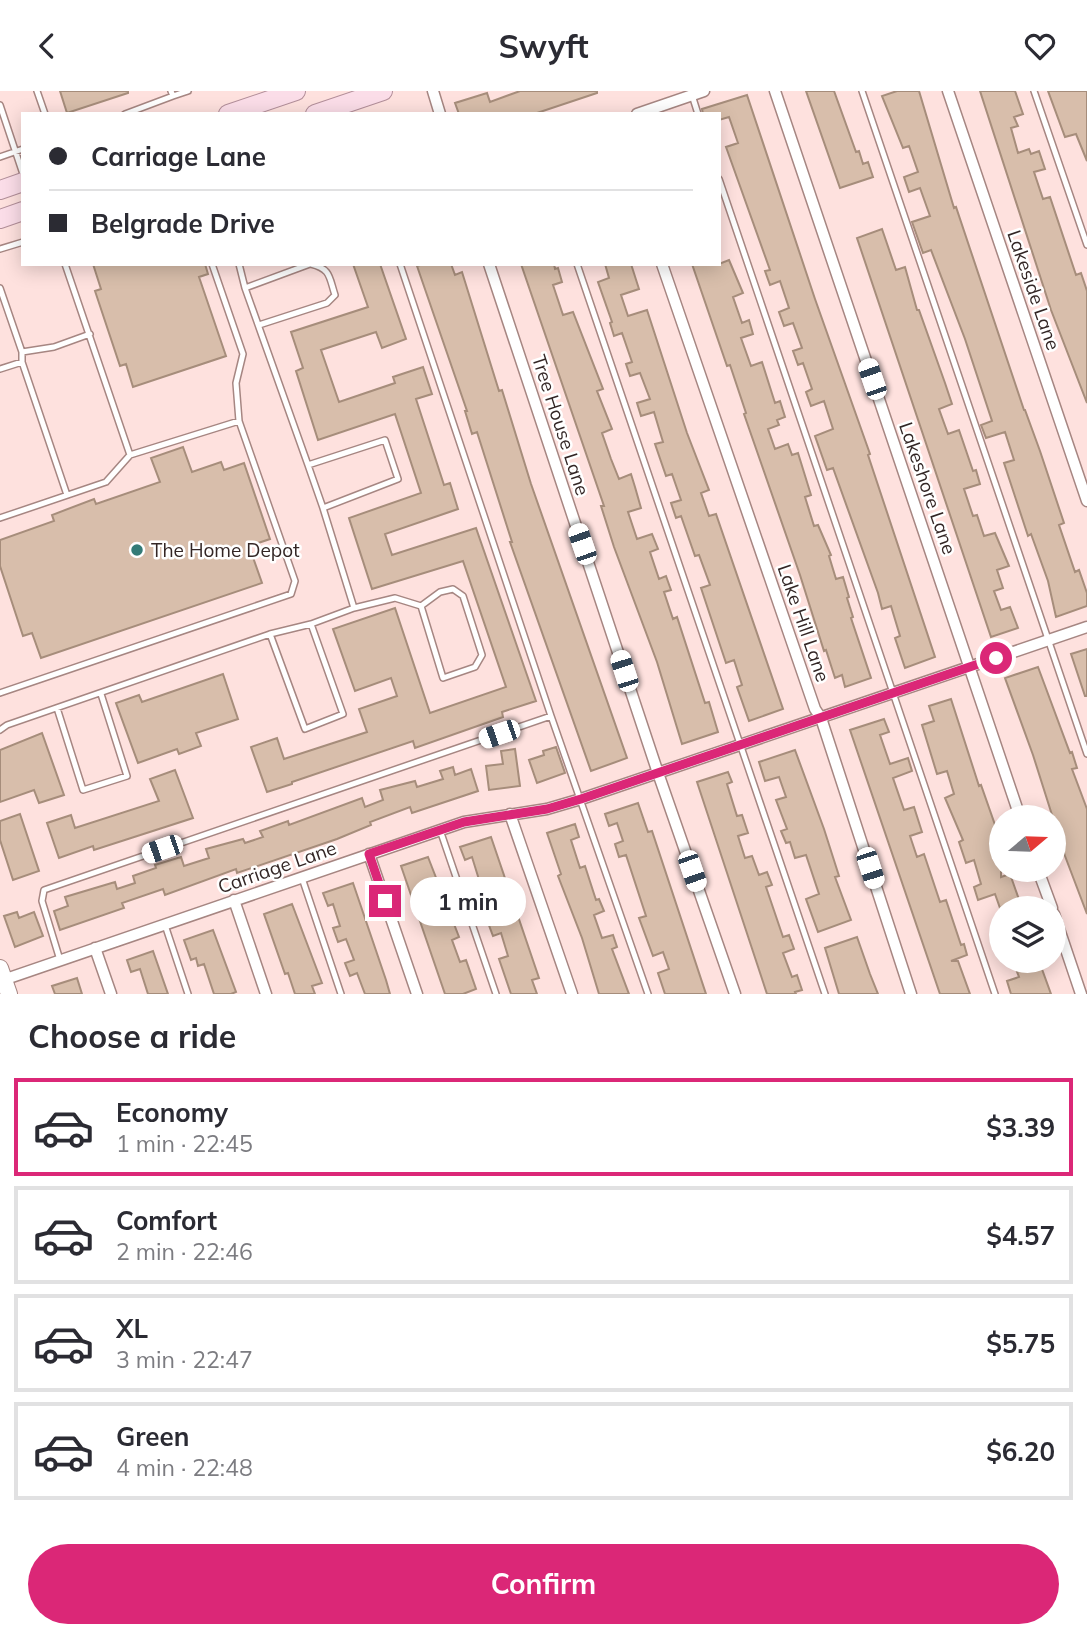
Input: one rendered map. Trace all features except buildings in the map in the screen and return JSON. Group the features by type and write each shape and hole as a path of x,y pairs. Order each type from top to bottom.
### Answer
{"main road":[{"path":"232,112 255,99 296,91"},
{"path":"335,111 382,91"},
{"path":"0,190 21,183"},
{"path":"0,219 21,212"}],"street":[{"path":"433,91 439,112"},
{"path":"643,112 704,91"},
{"name":"Lakeshore Lane","path":"775,91 1016,805"},
{"name":"Lakeside Lane","path":"948,91 1087,501"},
{"name":"Tree House Lane","path":"490,266 658,773 735,994"},
{"name":"Lake Hill Lane","path":"663,266 815,709 821,718 911,994"},
{"name":"Carriage Lane","path":"3,981 464,822 547,809 581,799 1087,627"},
{"path":"510,814 572,994"},
{"path":"369,854 417,994"},
{"path":"234,901 266,994"},
{"path":"95,949 111,994"},
{"path":"1066,950 1081,994"}],"lane":[{"path":"37,91 44,112"},
{"path":"130,112 172,94 188,91"},
{"path":"862,91 1087,754"},
{"path":"1034,91 1087,245"},
{"path":"692,95 697,112"},
{"path":"0,105 21,167"},
{"path":"0,157 21,150"},
{"path":"721,185 995,994"},
{"path":"0,249 21,242"},
{"path":"66,266 130,455"},
{"path":"0,693 291,594 295,581 239,421 236,383 243,354 213,266"},
{"path":"240,266 323,508 354,608"},
{"path":"245,288 305,266"},
{"path":"258,325 327,303 335,295 328,272 319,266"},
{"path":"401,266 551,716 648,994"},
{"path":"579,266 825,994"},
{"path":"0,288 67,495"},
{"path":"22,352 54,347 90,334"},
{"path":"0,369 22,362"},
{"path":"0,518 106,482 130,455 239,421"},
{"path":"308,465 385,439 398,479 323,508"},
{"path":"453,589 463,596 482,655 475,667 443,678 421,606 440,592 453,589"},
{"path":"0,730 6,725 270,634 311,624 354,608 396,598 421,606"},
{"path":"270,634 305,729 343,714 311,624"},
{"path":"57,708 83,790 127,776 101,694"},
{"path":"60,960 42,901 44,890 551,716"},
{"path":"440,830 496,994"},
{"path":"302,877 341,994"},
{"path":"164,925 188,994"}],"place":[{"name":"The Home Depot","path":"137,550"}],"route":[{"path":"385,901 369,854 464,822 547,809 581,799 996,658"}]}
